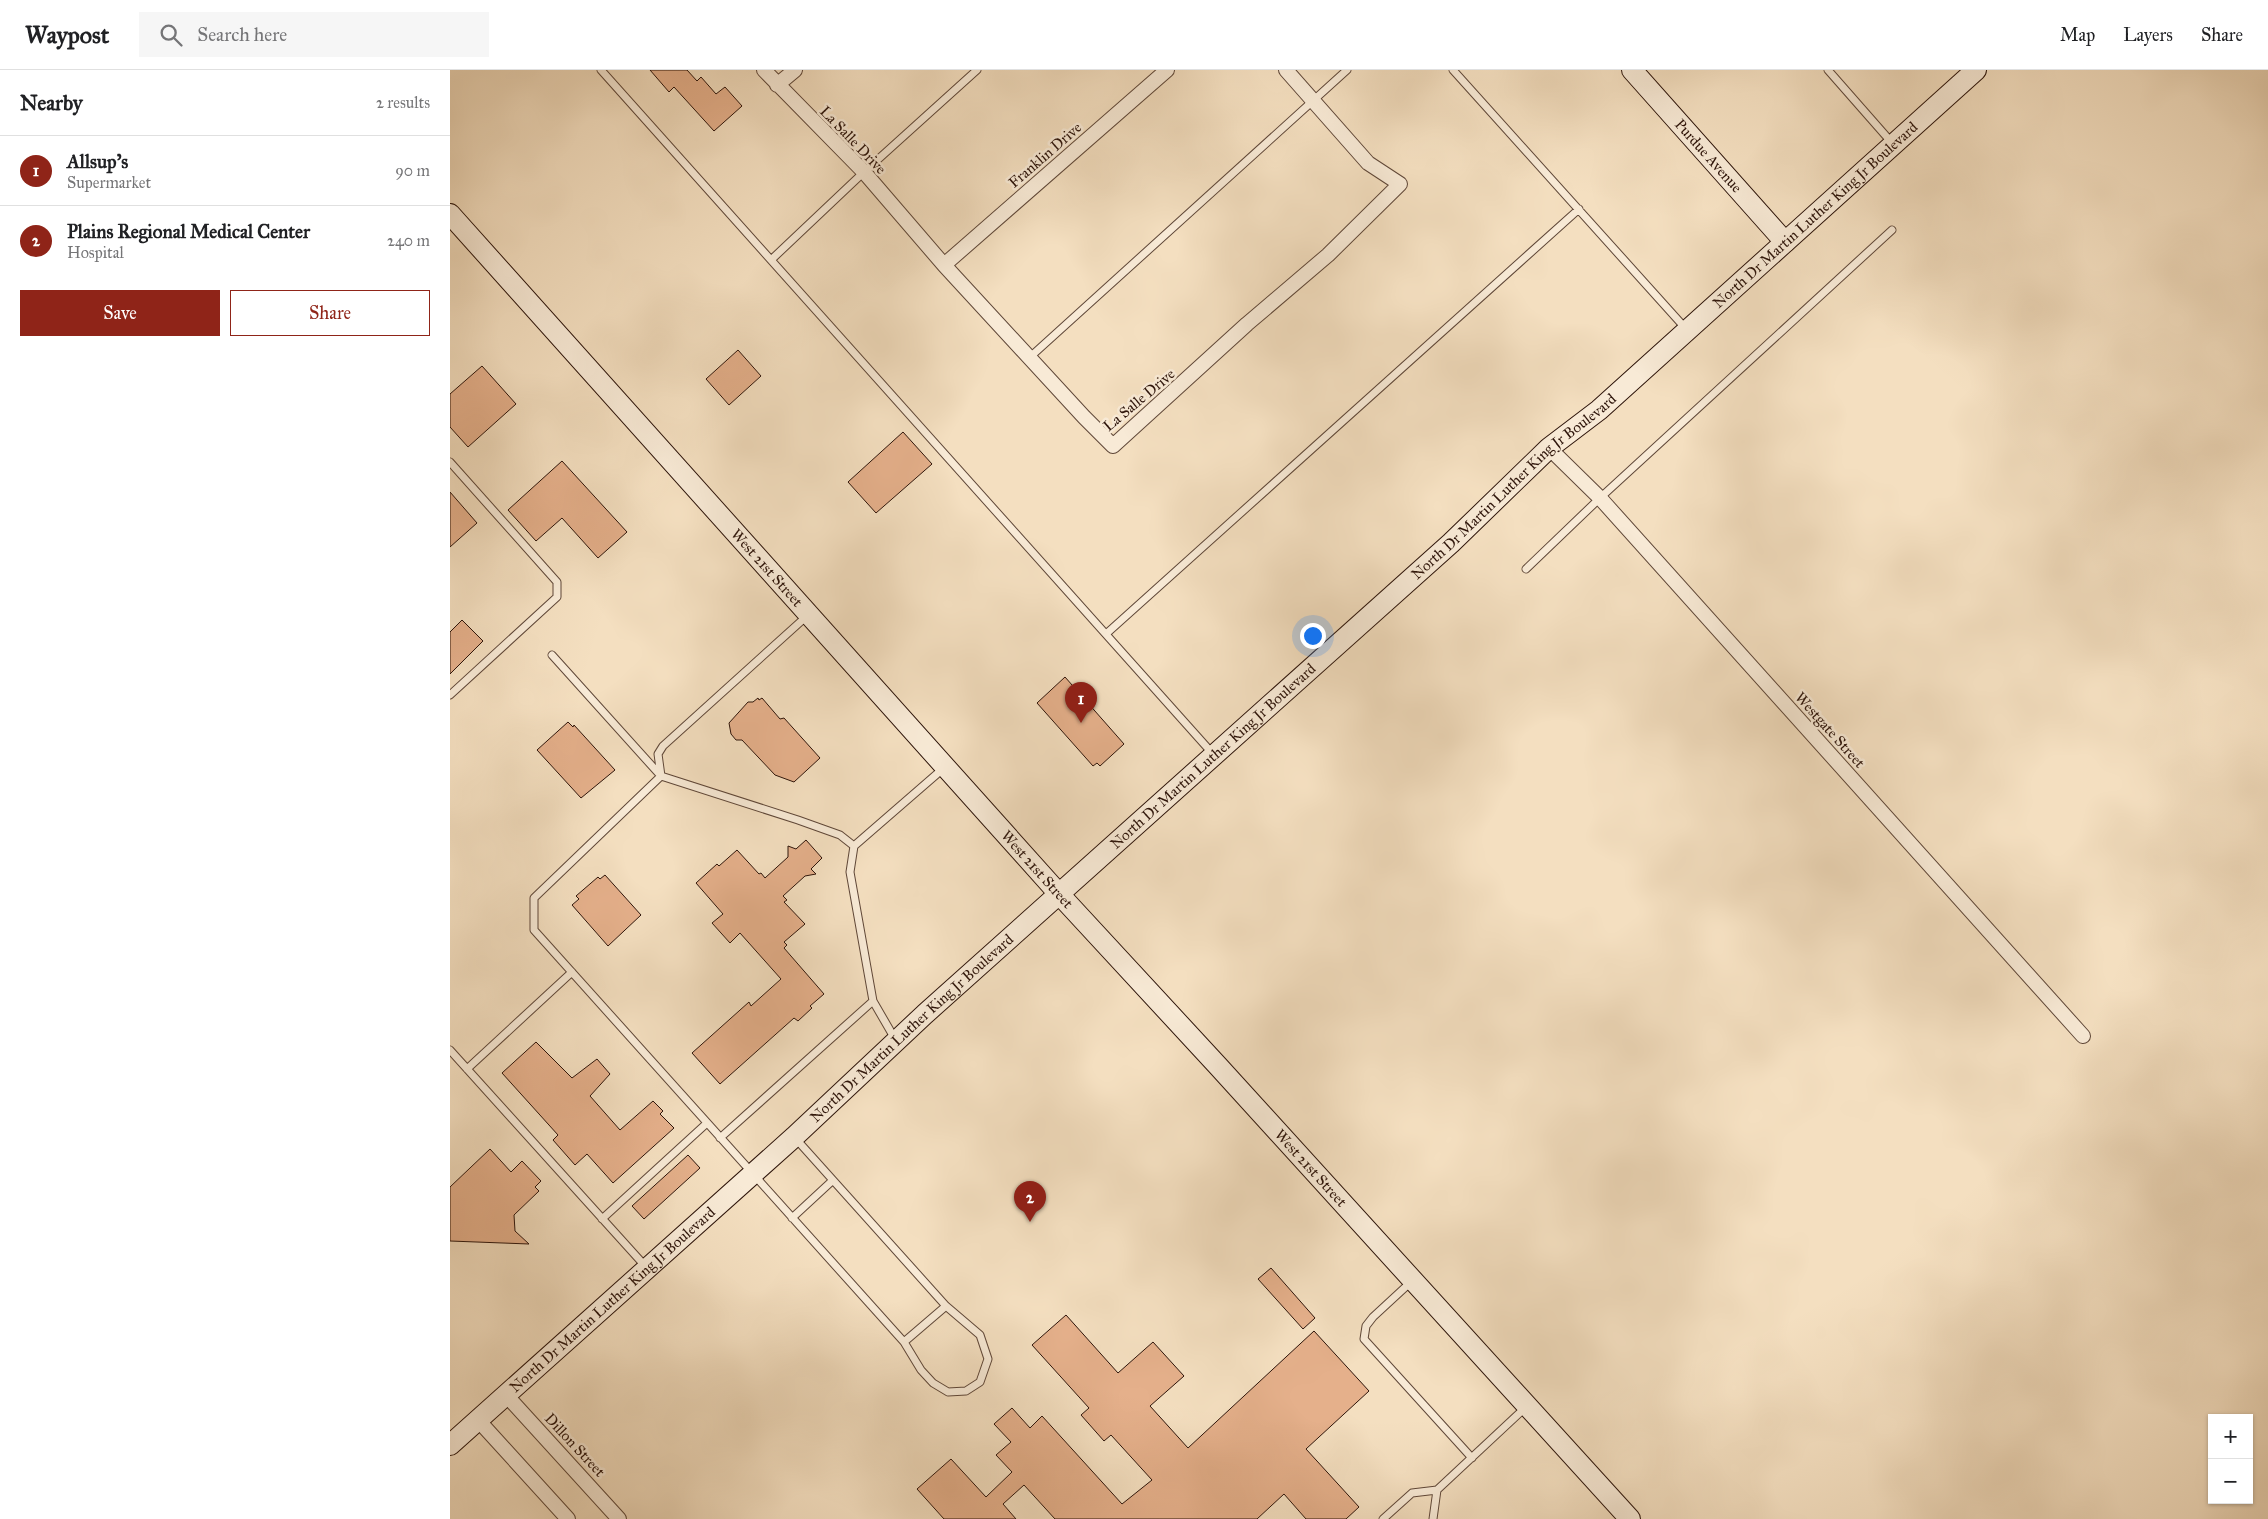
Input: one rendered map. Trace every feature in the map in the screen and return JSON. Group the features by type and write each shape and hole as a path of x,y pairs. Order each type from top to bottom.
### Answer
{"street":[{"name":"La Salle Drive","path":"764,70 864,172 944,265 1113,446 1247,324 1328,255 1400,184 1368,163 1286,70"},
{"path":"777,85 795,70"},
{"name":"Franklin Drive","path":"944,265 1167,70"},
{"name":"Purdue Avenue","path":"1632,70 1786,242"},
{"name":"North Dr Martin Luther King Jr Boulevard","path":"450,1445 794,1137 896,1041 1451,543 1550,448 1599,410 1976,70"},
{"name":"West 21st Street","path":"450,214 1060,895 1630,1519"},
{"name":"Westgate Street","path":"1550,448 1600,498 2083,1036"},
{"name":"Dillon Street","path":"506,1395 618,1518"},
{"path":"478,1420 568,1519"}],"lane":[{"path":"601,70 1215,756"},
{"path":"771,260 864,172 977,70"},
{"path":"1029,358 1347,70"},
{"path":"1453,70 1687,330"},
{"path":"1828,70 1894,144"},
{"path":"1106,634 1579,210"},
{"path":"1526,569 1600,498 1892,230"},
{"path":"450,462 557,582 557,597 450,695"},
{"path":"661,776 658,754 663,746 809,614"},
{"path":"552,655 661,776 840,835 854,846"},
{"path":"896,1041 873,1001 850,872 854,846 945,767"},
{"path":"661,776 534,898 534,930 904,1342 933,1383 948,1392 966,1390 980,1382 988,1359 980,1335 946,1306 794,1137"},
{"path":"467,1069 572,972"},
{"path":"720,1138 873,1001"},
{"path":"450,1050 647,1268"},
{"path":"602,1219 707,1123"},
{"path":"792,1218 832,1181"},
{"path":"1413,1280 1366,1326 1364,1339 1472,1458"},
{"path":"904,1342 946,1306"},
{"path":"1383,1519 1412,1493 1437,1490 1527,1406"},
{"path":"1433,1519 1437,1490"}],"building":[{"path":"650,70 687,70 697,81 701,77 716,94 725,87 742,106 714,131 674,87 669,92"},
{"path":"738,350 761,376 729,405 706,379"},
{"path":"482,366 516,404 468,447 450,427 450,394"},
{"path":"903,432 932,464 876,513 848,482"},
{"path":"562,461 627,532 598,558 562,518 536,541 508,510"},
{"path":"450,492 477,523 450,547"},
{"path":"462,620 483,641 450,674 450,632"},
{"path":"1065,677 1124,744 1100,766 1097,763 1093,766 1037,703"},
{"path":"758,698 759,700 762,698 780,719 784,718 820,758 794,782 775,775 742,740 736,740 731,734 729,723 748,702 753,702"},
{"path":"568,722 573,727 574,725 615,770 581,798 537,750"},
{"path":"806,840 822,858 811,869 816,874 805,876 783,896 787,900 784,902 805,924 784,942 787,945 784,948 824,994 810,1006 812,1008 798,1021 794,1018 720,1084 692,1053 749,1002 751,1006 781,979 740,933 730,943 712,923 723,914 696,883 717,864 719,866 737,850 765,878 788,857 788,846 796,849"},
{"path":"605,875 641,915 608,946 572,905 579,899 576,896 598,877 600,879"},
{"path":"536,1042 572,1078 597,1059 610,1074 590,1096 620,1130 653,1101 663,1111 660,1114 674,1128 613,1183 587,1154 575,1165 553,1140 558,1135 502,1073"},
{"path":"490,1149 511,1172 522,1161 541,1181 535,1187 539,1191 514,1215 515,1231 529,1244 450,1241 450,1187"},
{"path":"688,1155 700,1168 644,1219 632,1206"},
{"path":"1271,1268 1315,1318 1303,1329 1258,1279"},
{"path":"1066,1315 1118,1373 1153,1342 1184,1376 1150,1406 1188,1448 1314,1331 1369,1391 1306,1449 1359,1507 1346,1519 1306,1519 1284,1494 1257,1519 1055,1519 1024,1485 1003,1504 1016,1519 944,1519 917,1489 951,1459 986,1497 1012,1472 996,1455 1011,1442 994,1424 1012,1408 1030,1428 1042,1416 1122,1504 1152,1480 1111,1435 1104,1441 1081,1415 1089,1408 1032,1345"}],"place":[{"name":"Allsup's","path":"1081,723"},
{"name":"Plains Regional Medical Center","path":"1030,1222"}]}
